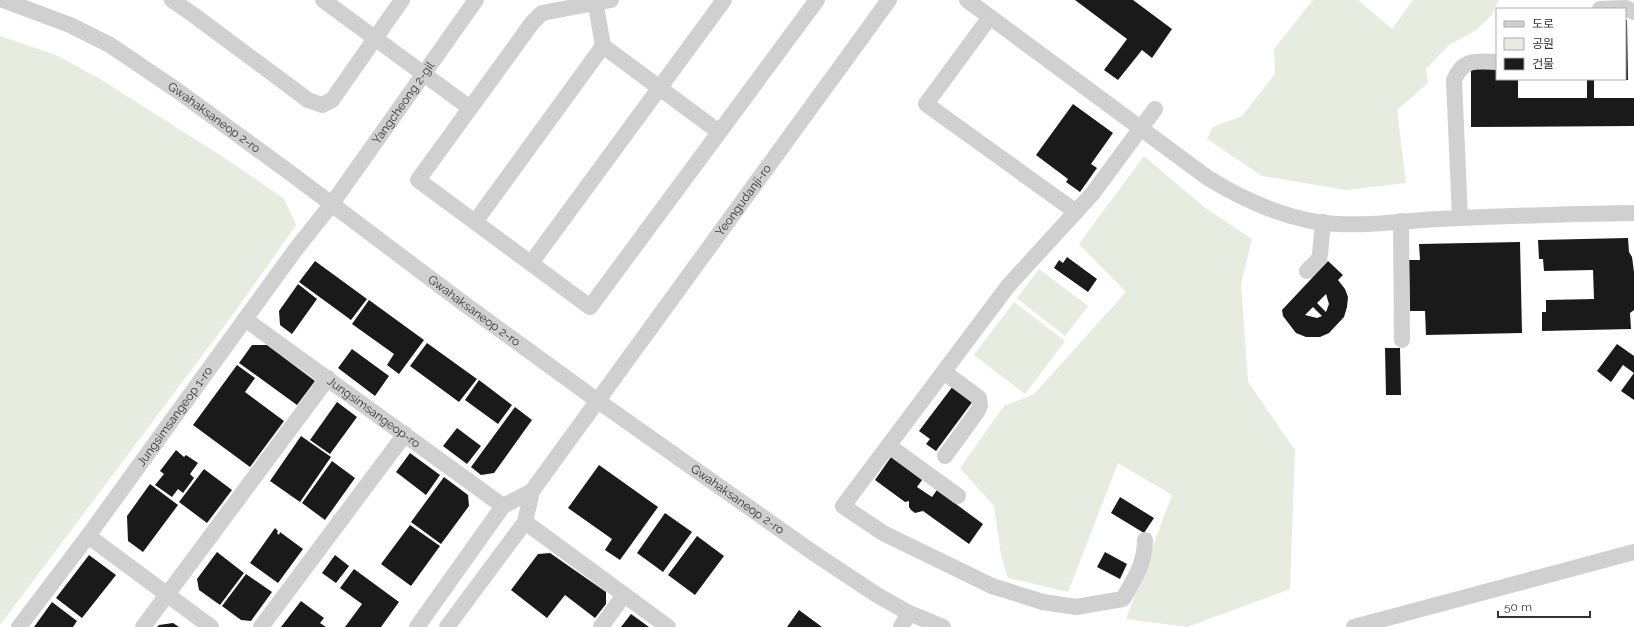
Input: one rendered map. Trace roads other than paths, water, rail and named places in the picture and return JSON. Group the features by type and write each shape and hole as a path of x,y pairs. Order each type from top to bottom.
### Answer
{"street":[{"name":"Gwahaksaneop 2-ro","path":"3,0 70,25 110,46 178,91 293,175 459,300 598,401 815,554 877,595 905,620 944,627"},
{"path":"172,0 308,100 322,105 332,100 402,0"},
{"path":"323,0 470,108"},
{"name":"Yangcheong 2-gil","path":"331,205 476,0"},
{"path":"612,0 595,1 542,13 532,23 418,180 590,306 817,0"},
{"path":"531,263 724,0"},
{"name":"Yeongudanji-ro","path":"598,401 889,0"},
{"path":"595,1 603,46 719,132"},
{"path":"975,2 990,17 1208,178 1236,195 1258,205 1291,216 1322,222 1355,224 1460,218 1634,213"},
{"path":"990,17 926,104 1076,212"},
{"path":"475,222 603,46"},
{"path":"1460,218 1454,80 1457,72 1464,65 1473,61 1496,62"},
{"path":"1145,540 1145,554 1137,574 1123,599 1076,607 1043,602 992,586 883,533 843,506 1017,274 1093,193 1154,109"},
{"name":"Jungsimsangeop 1-ro","path":"19,627 88,536 296,249 331,205"},
{"path":"1401,221 1402,340"},
{"path":"1307,272 1319,259 1322,222"},
{"name":"Jungsimsangeop-ro","path":"245,319 503,506"},
{"path":"944,372 979,398 980,406 978,412 945,456"},
{"path":"143,627 328,378"},
{"path":"446,627 525,522 532,491 598,401"},
{"path":"261,627 405,434"},
{"path":"889,446 958,496"},
{"path":"417,627 503,506 532,491"},
{"path":"525,522 668,627"},
{"path":"88,536 211,627"},
{"path":"1354,627 1634,552"},
{"path":"601,627 624,595"}]}
